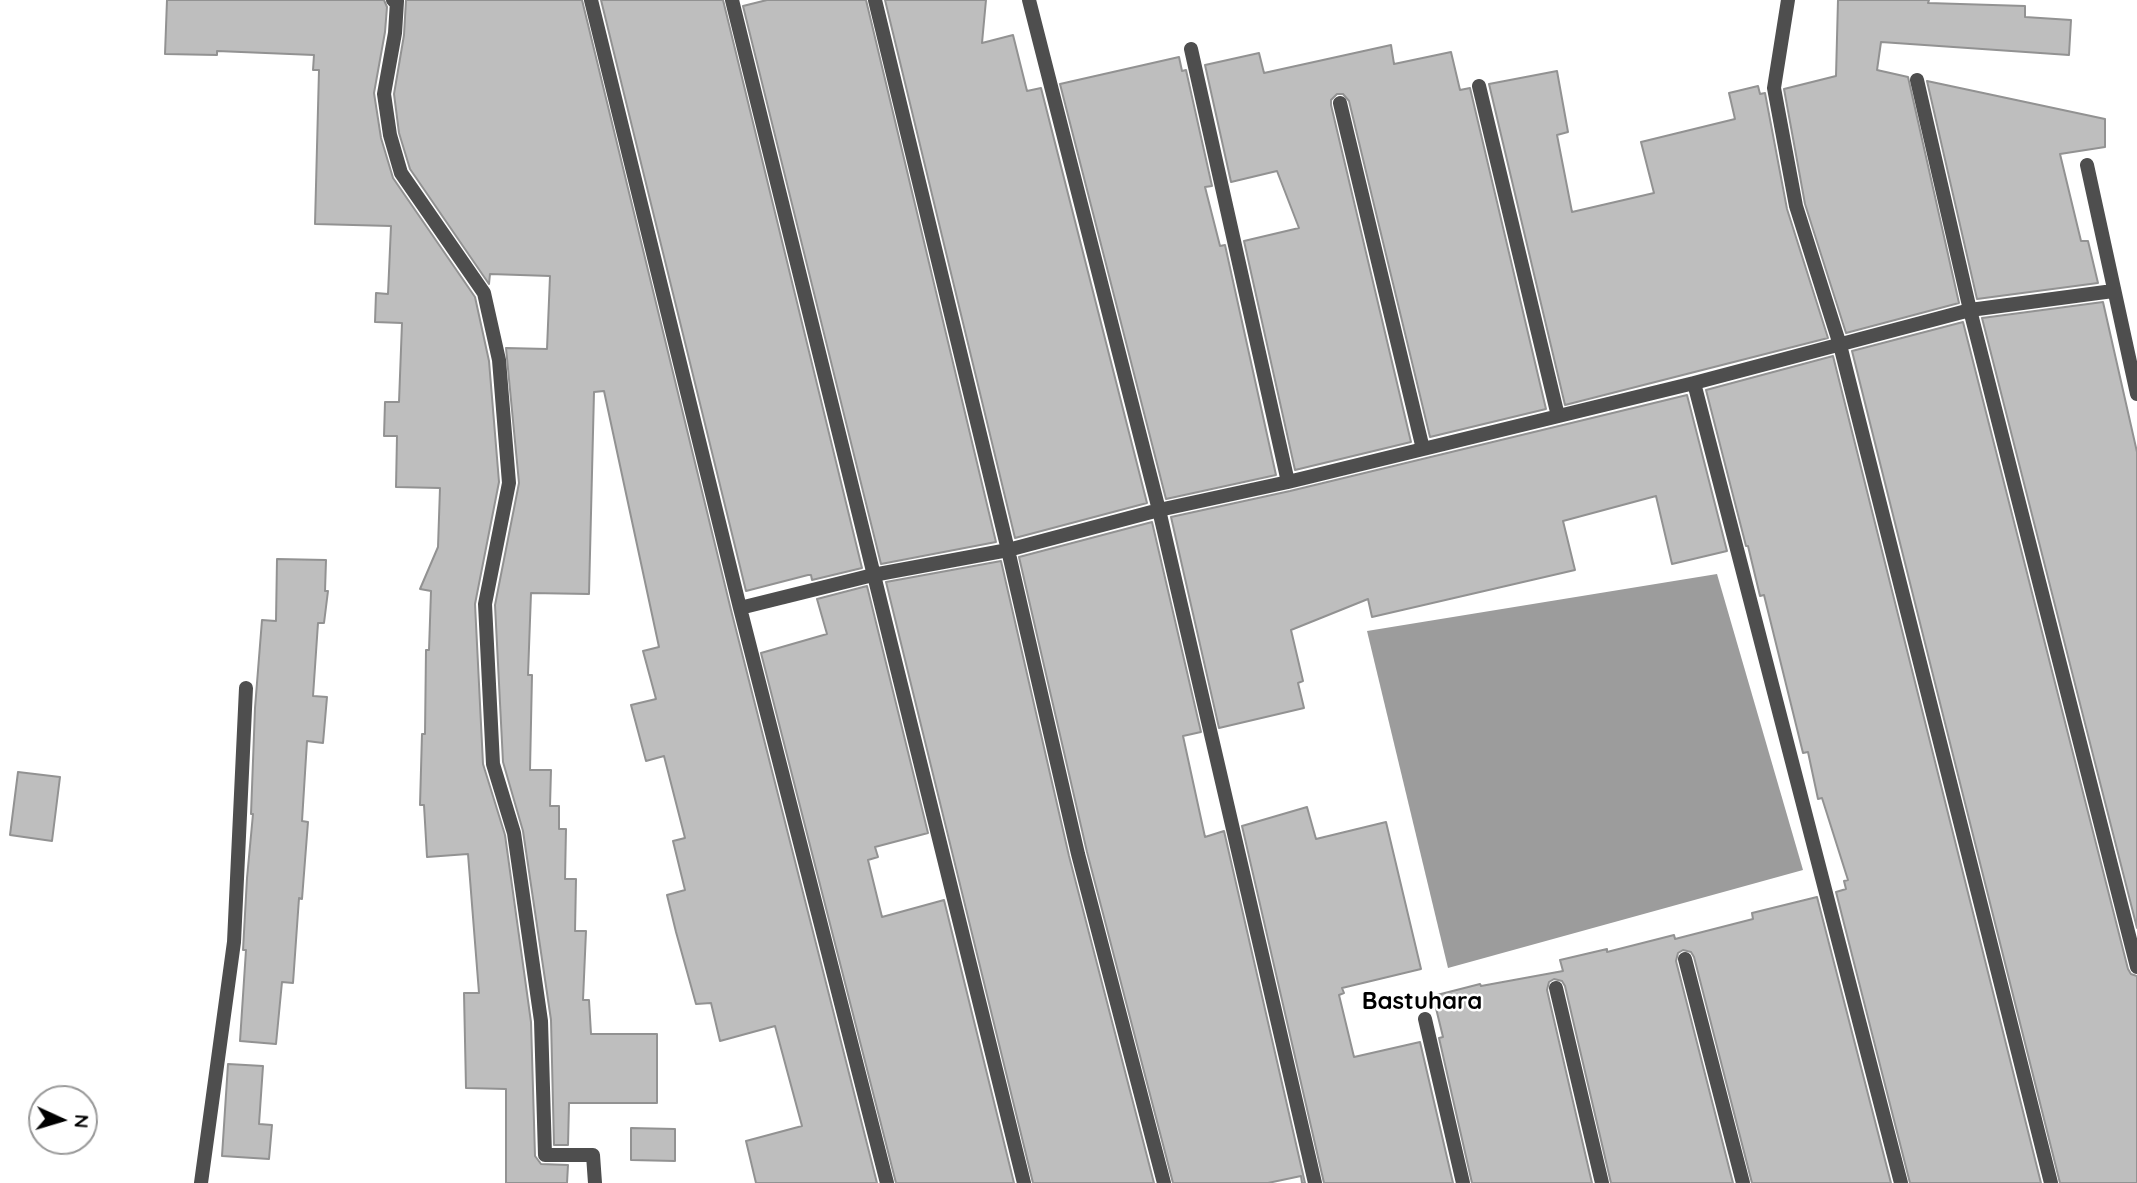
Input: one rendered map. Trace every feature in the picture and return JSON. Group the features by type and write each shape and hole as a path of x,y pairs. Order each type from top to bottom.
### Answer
{"street":[{"path":"393,0 397,1 395,33 384,94 390,135 401,173 484,293 499,360 509,483 485,604 493,764 514,833 541,1021 545,1155 593,1155 594,1183"},
{"path":"591,0 740,608 887,1183"},
{"path":"732,0 1024,1183"},
{"path":"875,0 1008,550 1078,854 1164,1183"},
{"path":"1029,0 1159,510 1315,1183"},
{"path":"1788,0 1774,88 1796,206 1840,345 2050,1183"},
{"path":"1191,49 1288,482"},
{"path":"1917,80 1970,310 2137,967"},
{"path":"1479,86 1558,415"},
{"path":"1340,103 1423,449"},
{"path":"2087,165 2137,394"},
{"path":"740,608 873,575 1008,550 1159,510 1288,482 1695,383 1970,310 2113,291"},
{"path":"1695,383 1901,1183"},
{"path":"201,1183 234,942 246,688"},
{"path":"1685,959 1743,1183"},
{"path":"1556,988 1602,1183"},
{"path":"1425,1020 1463,1183"}],"shaded area":[{"path":"1717,574 1803,870 1448,968 1367,631"}],"building":[{"path":"167,0 384,0 387,7 374,93 381,138 393,178 475,297 489,361 499,482 475,604 483,764 505,835 531,1022 535,1156 541,1164 568,1165 567,1183 506,1183 506,1089 466,1088 464,993 479,993 468,854 427,857 424,805 420,805 431,591 420,589 438,547 440,488 396,487 397,436 384,436 385,402 399,402 402,323 375,322 376,293 388,294 391,226 315,224 319,70 313,70 314,55 217,51 217,55 165,54"},
{"path":"406,0 582,0 731,610 877,1183 756,1183 746,1141 802,1126 775,1026 720,1041 711,1003 696,1004 676,932 667,895 685,890 673,841 685,838 664,756 646,761 631,705 656,699 643,651 659,647 604,391 594,392 589,594 531,593 528,675 532,675 530,770 551,770 550,806 559,806 559,829 566,829 565,879 576,879 575,931 586,931 583,1000 589,1000 591,1034 657,1034 657,1103 569,1103 568,1145 554,1145 551,1020 523,831 503,762 495,605 519,483 506,348 547,349 550,276 490,274 489,284 410,169 399,133 394,94 404,35"},
{"path":"601,0 723,0 862,568 812,580 811,575 808,575 746,591"},
{"path":"767,0 866,0 996,542 881,564 743,6"},
{"path":"885,0 986,0 982,43 1013,35 1027,91 1041,88 1147,503 1015,538"},
{"path":"1838,0 1929,0 1928,3 2025,6 2025,17 2071,20 2069,55 1881,42 1877,70 1908,77 1959,303 1846,333 1805,204 1784,89 1836,76"},
{"path":"1391,45 1394,64 1451,52 1460,90 1470,88 1546,409 1430,437 1349,101 1343,94 1337,94 1331,100 1331,105 1411,442 1295,470 1244,241 1299,228 1277,171 1231,182 1205,65 1259,53 1264,73"},
{"path":"1179,57 1182,71 1186,70 1212,186 1205,187 1220,246 1225,245 1276,475 1166,499 1060,84"},
{"path":"1557,71 1568,132 1557,135 1572,212 1654,193 1641,142 1735,119 1729,93 1758,86 1760,94 1765,93 1787,209 1828,338 1565,405 1489,84"},
{"path":"1927,81 2105,119 2105,147 2060,154 2081,241 2088,241 2098,283 1977,299"},
{"path":"2103,302 2137,452 2137,928 1982,318"},
{"path":"1963,322 2128,969 2131,974 2137,976 2137,1183 2060,1183 1852,351"},
{"path":"1833,356 2041,1183 1910,1183 1836,892 1846,889 1844,881 1848,880 1822,798 1818,799 1808,752 1803,753 1764,595 1760,596 1706,390"},
{"path":"1687,395 1727,551 1672,564 1656,496 1563,521 1575,570 1372,617 1368,599 1291,630 1303,681 1298,683 1304,708 1219,728 1171,517"},
{"path":"1152,522 1201,732 1183,736 1205,837 1224,831 1305,1183 1302,1183 1301,1176 1268,1183 1173,1183 1087,852 1019,557"},
{"path":"277,559 326,560 325,591 328,591 324,623 318,623 313,696 327,697 323,743 307,741 302,821 308,822 302,899 299,898 293,983 282,982 276,1044 240,1041 247,878 253,814 255,708 262,620 276,621"},
{"path":"1001,561 1069,856 1154,1183 1033,1183 886,582"},
{"path":"867,586 928,833 875,847 878,857 868,860 882,917 944,900 1014,1183 896,1183 761,653 827,634 817,599"},
{"path":"18,772 60,777 52,841 10,835"},
{"path":"1307,807 1316,839 1386,822 1421,969 1342,988 1344,993 1339,995 1354,1057 1420,1042 1453,1183 1324,1183 1242,826"},
{"path":"1817,897 1891,1183 1752,1183 1694,957 1691,952 1683,950 1678,953 1676,961 1733,1183 1611,1183 1565,986 1562,981 1554,979 1549,982 1547,990 1592,1183 1472,1183 1439,1038 1443,1037 1433,996 1480,984 1481,986 1563,971 1560,960 1607,949 1607,952 1674,935 1675,939 1753,919 1752,913"},
{"path":"228,1064 263,1066 259,1124 272,1125 269,1159 222,1156"},
{"path":"631,1128 675,1129 675,1161 631,1160"}],"district":[{"name":"Bastuhara","path":"1422,1002"}]}
